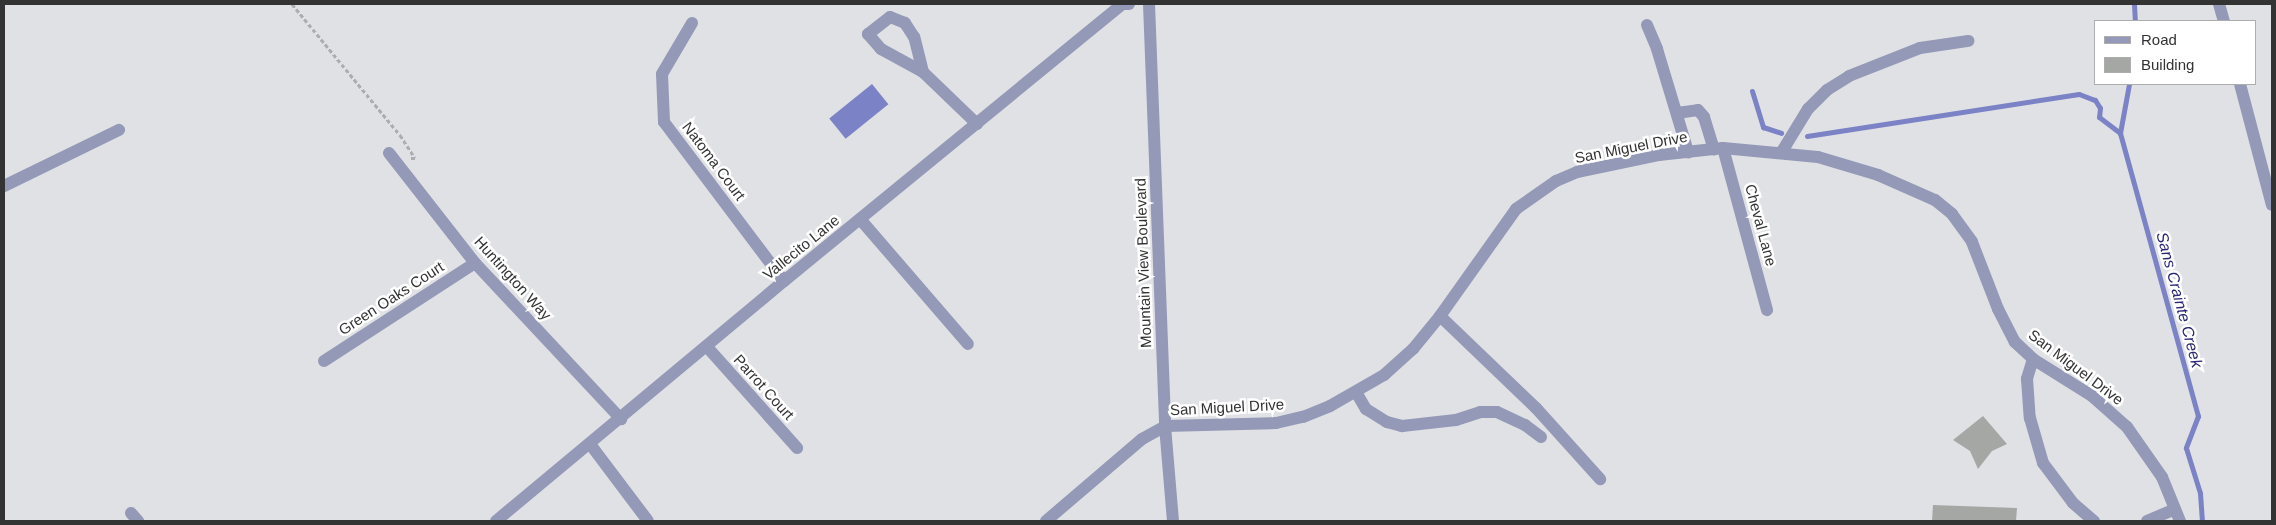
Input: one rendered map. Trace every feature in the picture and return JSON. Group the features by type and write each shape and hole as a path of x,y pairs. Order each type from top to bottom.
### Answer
{"street":[{"name":"Vallecito Lane","path":"496,521 708,348 784,281 1123,4 1129,4"},
{"name":"Mountain View Boulevard","path":"1149,4 1165,426 1173,521"},
{"path":"2219,4 2224,20"},
{"path":"924,72 914,37 905,23 890,17 868,34 881,49 924,72 977,124"},
{"name":"Natoma Court","path":"692,23 662,74 664,122 784,281"},
{"path":"1646,25 1688,152"},
{"path":"1781,153 1808,109 1827,90 1849,76 1920,48 1968,41"},
{"path":"2240,85 2272,205"},
{"name":"Cheval Lane","path":"1677,114 1698,110 1719,149 1767,310"},
{"path":"4,186 119,130"},
{"name":"San Miguel Drive","path":"1046,521 1142,438 1165,426 1276,422 1303,417 1356,392 1384,375 1413,349 1440,316 1516,209 1534,193 1577,172 1688,152 1719,149 1818,157 1869,172 1916,190 1947,209 1972,242 2007,328 2015,342 2033,359 2092,396 2127,427 2162,477 2180,521"},
{"name":"Huntington Way","path":"389,153 475,263 621,419"},
{"path":"860,219 968,344"},
{"name":"Green Oaks Court","path":"324,361 475,263"},
{"path":"1440,316 1536,408 1600,479"},
{"name":"Parrot Court","path":"708,348 797,448"},
{"path":"2033,359 2027,379 2030,418 2043,463 2056,484 2094,521"},
{"path":"1356,392 1366,409 1387,422 1402,426 1425,426 1480,412 1497,412 1525,425 1542,437"},
{"path":"590,444 648,521"},
{"path":"2147,521 2175,509"}],"path":[{"path":"292,4 400,135 415,158 408,158"}],"water":[{"path":"872,84 888,104 846,139 829,119"}],"building":[{"path":"1983,416 2007,444 1992,451 1978,469 1970,451 1953,440"},
{"path":"1933,505 2017,508 2016,521 1932,521"}],"waterway":[{"name":"Sans Crainte Creek","path":"2134,4 2135,20"},
{"name":"Sans Crainte Creek","path":"2129,85 2120,133 2198,416 2186,448 2200,493 2202,521"},
{"path":"1752,91 1763,127 1781,133"},
{"path":"1807,136 2079,94 2095,100 2100,108 2099,117 2120,133"}]}
